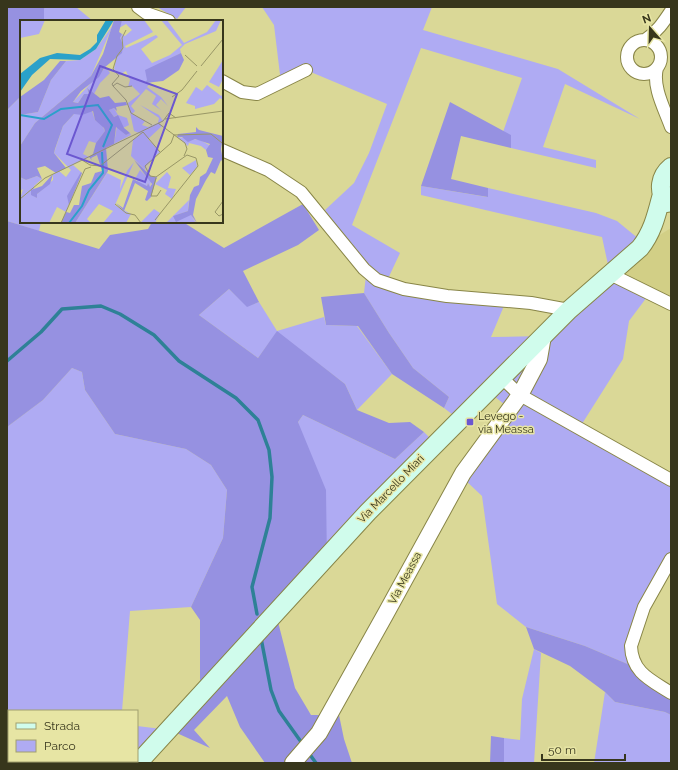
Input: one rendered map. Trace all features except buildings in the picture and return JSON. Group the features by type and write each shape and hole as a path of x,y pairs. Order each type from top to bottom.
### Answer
{"main road":[{"name":"Via Marcello Miari","path":"138,763 368,512 569,310 640,248 645,242 666,200 661,186 662,178 666,171 671,167"},
{"name":"Via Marcello Miari","path":"653,226 663,214 671,210"}],"street":[{"path":"138,7 146,13 166,20"},
{"path":"656,85 643,74 635,72 628,63 627,57 631,47 639,41 644,40 654,34 662,26 671,11"},
{"path":"644,40 654,44 660,53 660,61 655,75 656,85 671,127"},
{"path":"643,74 652,72 657,68"},
{"path":"223,82 242,92 257,94 306,70"},
{"path":"223,150 268,170 301,192 364,269 377,280 404,289 447,296 531,303 569,310"},
{"path":"610,274 671,304"},
{"name":"Via Meassa","path":"295,761 319,733 386,615 462,472 520,395 539,360 543,336"},
{"path":"502,378 520,395 671,480"},
{"path":"671,558 644,607 631,646 633,658 641,674 671,693"}],"shaded area":[{"path":"7,7 45,7 44,20 20,20 20,97 7,110"},
{"path":"450,102 511,135 511,148 461,136 451,179 488,188 488,197 421,186"},
{"path":"303,204 319,230 298,245 243,271 259,302 247,307 229,289 199,315 258,358 277,331 345,384 357,410 389,423 410,422 424,432 395,459 303,415 298,422 326,490 327,564 277,618 295,688 311,715 339,715 344,739 352,763 265,763 240,727 227,696 194,730 210,748 170,730 200,698 200,620 191,607 223,538 227,490 211,465 186,449 115,434 85,390 82,372 72,368 43,400 7,427 7,221 99,249 110,235 148,229 151,223 185,223 224,248"},
{"path":"671,228 671,303 610,274 645,244"},
{"path":"364,293 413,368 449,397 444,408 392,374 358,326 326,325 321,297"},
{"path":"526,627 585,646 644,671 671,688 671,715 665,712 615,702 605,692 570,666 534,649"},
{"path":"491,736 504,738 504,763 490,763"}],"green space":[{"path":"45,7 76,7 92,20 44,20"},
{"path":"157,7 186,7 177,19"},
{"path":"262,7 432,7 423,30 558,69 640,119 565,84 543,147 596,160 596,168 511,148 511,136 503,132 522,78 421,48 352,225 400,253 386,283 506,301 491,337 543,336 610,274 602,237 421,195 421,186 487,197 488,188 596,213 617,221 645,244 611,274 650,293 629,321 623,359 580,427 671,480 671,559 633,640 644,671 585,646 526,627 497,604 482,496 464,479 510,409 489,392 461,421 444,408 449,397 413,368 364,293 367,267 325,210 354,183 369,153 387,104 306,70 281,83 274,25"},
{"path":"20,97 20,223 41,223 39,231 7,221 7,110"},
{"path":"229,289 247,306 259,302 277,331 324,317 326,325 357,326 392,374 357,410 345,384 277,332 258,358 199,315"},
{"path":"72,368 82,372 85,390 115,434 186,449 211,465 227,490 223,538 191,607 130,611 122,710 8,710 8,762 138,762 138,726 170,730 141,763 7,763 7,427 43,400"},
{"path":"303,415 395,459 424,432 438,446 327,564 298,422"},
{"path":"534,649 541,653 534,763 504,763 504,738 520,740 522,699"},
{"path":"605,692 615,702 665,712 671,715 671,763 594,763"}],"waterway":[{"path":"7,361 41,332 62,309 101,306 120,314 154,335 179,361 236,398 258,420 269,450 272,477 270,518 252,587 257,614"},
{"path":"261,638 271,690 279,711 304,746"},
{"path":"308,752 316,763"}],"place":[{"name":"Levego - via Meassa","path":"470,422"}]}
